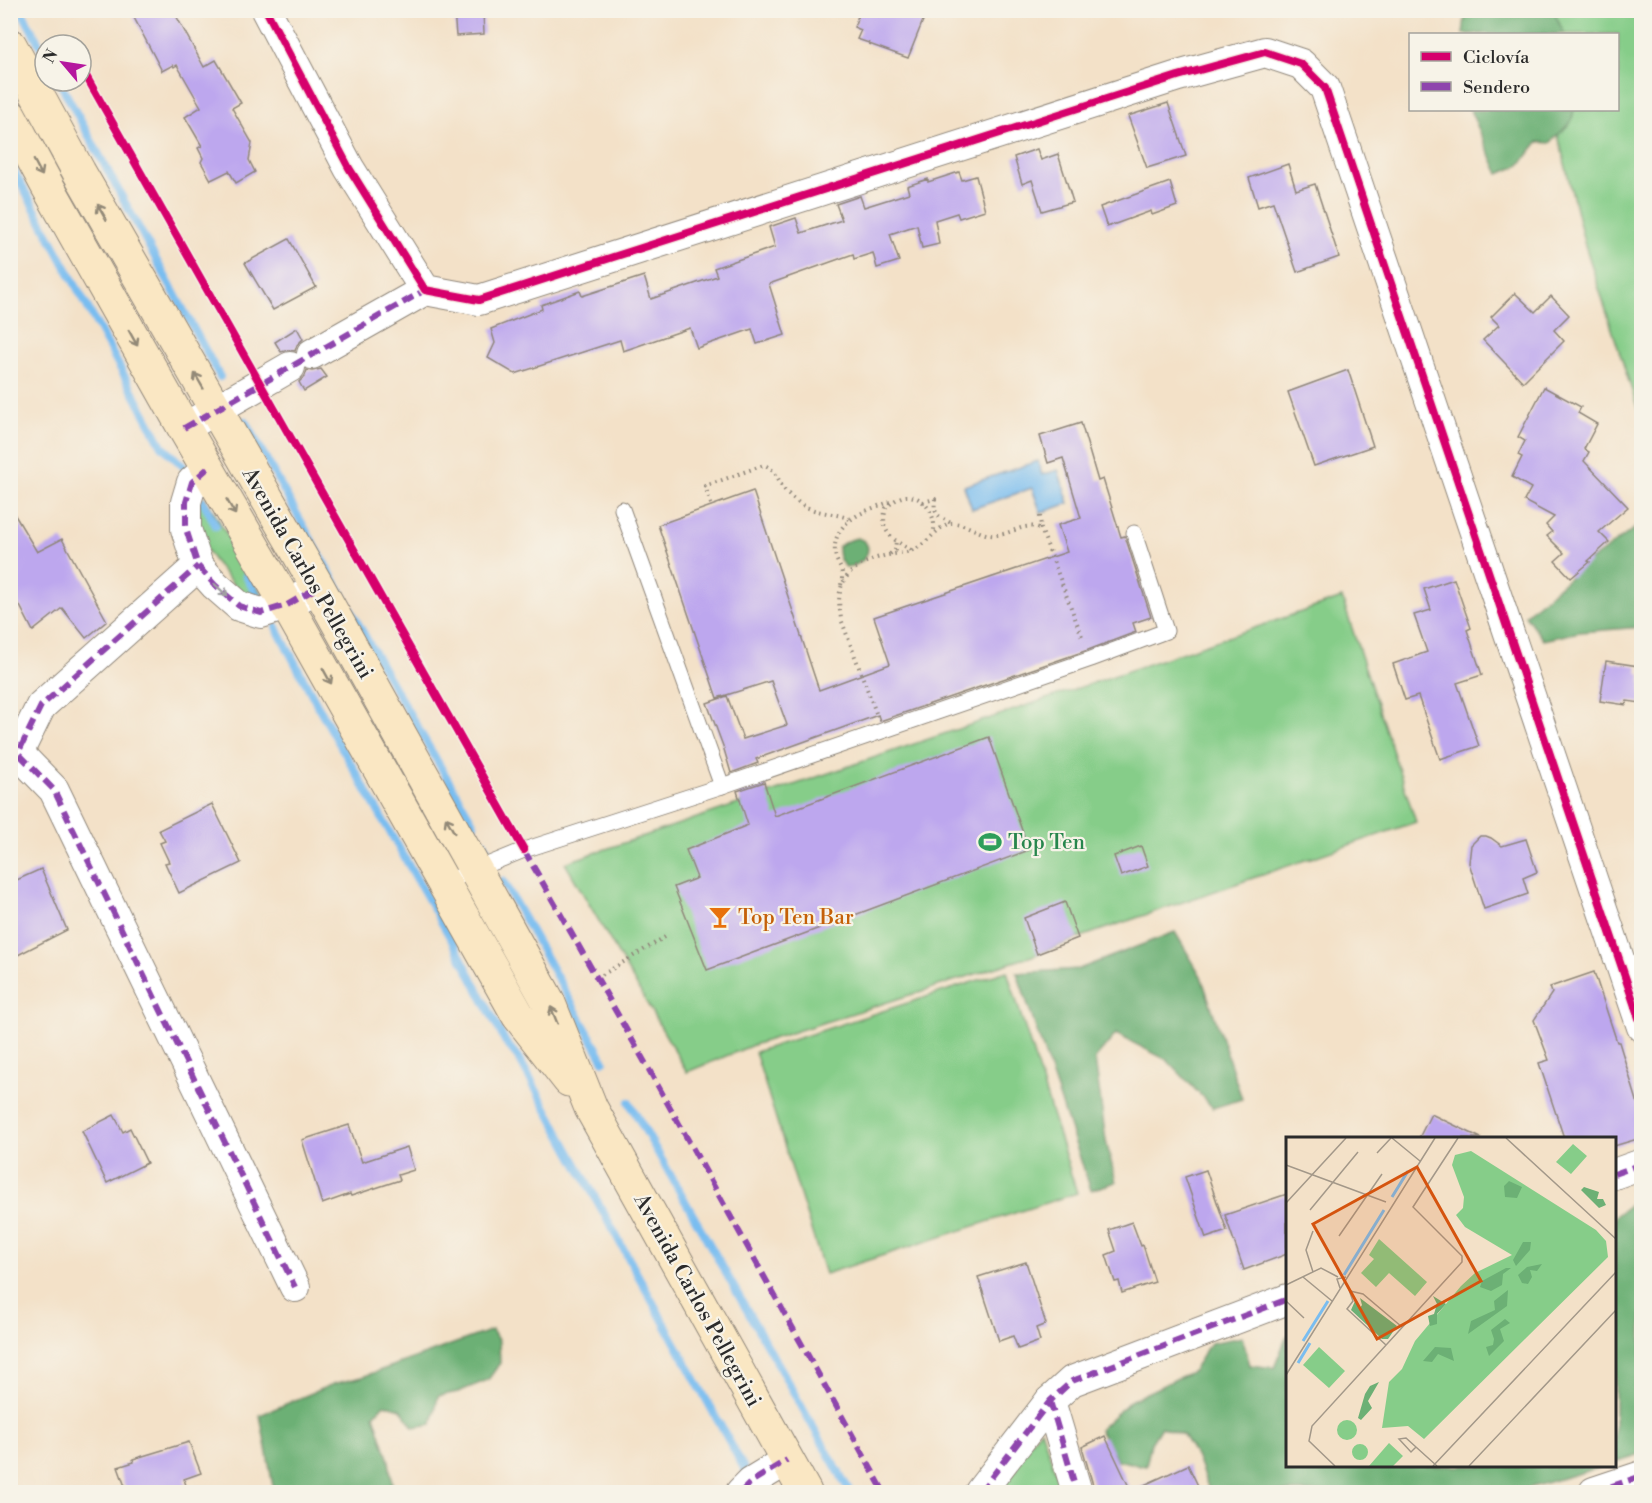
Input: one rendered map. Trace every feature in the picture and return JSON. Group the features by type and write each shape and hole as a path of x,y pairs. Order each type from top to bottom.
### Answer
{"main road":[{"name":"Avenida Carlos Pellegrini","path":"10,45 79,172 318,587 548,1000 591,1108 805,1492"},
{"name":"Avenida Carlos Pellegrini","path":"10,116 184,428 287,605 518,1015 591,1108"}],"street":[{"path":"266,10 349,168 425,291"},
{"path":"184,428 425,291 479,300 1178,76 1265,52 1301,64 1325,88 1641,1027"},
{"path":"208,468 192,482 186,502 186,529 198,566 215,585 239,606 261,613 287,605 318,587"},
{"path":"198,566 41,706 13,752 54,790 295,1287"},
{"path":"1616,1173 1641,1164"},
{"path":"980,1492 1050,1401 1072,1381 1286,1299"},
{"path":"1050,1401 1077,1492"},
{"path":"741,1492 751,1482 787,1460"},
{"path":"1594,1492 1641,1476"}],"lane":[{"path":"622,509 722,786"},
{"path":"443,883 524,850 722,786 1166,632 1134,533"}],"path":[{"path":"711,504 705,486 764,465 774,471 790,496 810,510 850,519"},
{"path":"882,730 842,619 839,604 843,575 835,554 835,545 842,527 850,519 906,496 922,502 940,517 952,523 989,535 1026,526 1041,529"},
{"path":"922,502 935,499 935,527 932,537"},
{"path":"894,501 886,508 883,524 896,541 912,550"},
{"path":"875,507 884,514"},
{"path":"1040,516 1041,529 1091,659"},
{"path":"840,590 851,572 864,563 926,544 942,527 952,523"},
{"path":"890,555 895,550 896,541"},
{"path":"841,569 851,572"},
{"path":"597,978 666,937"}],"green space":[{"path":"1466,10 1554,11 1564,33 1463,33"},
{"path":"1528,11 1641,11 1641,419 1584,242 1552,111 1619,111 1619,33 1534,33"},
{"path":"1470,111 1574,111 1571,122 1550,143 1538,142 1520,165 1499,174"},
{"path":"205,497 263,596 254,601 244,597 214,561 198,537 199,502"},
{"path":"1641,524 1641,627 1580,632 1543,640 1525,615 1584,565"},
{"path":"857,538 867,545 867,554 859,563 846,567 839,558 838,547"},
{"name":"Top Ten","path":"1342,598 1416,822 1078,938 1032,956 753,1045 687,1072 565,863"},
{"path":"1175,932 1201,976 1242,1099 1213,1108 1167,1060 1116,1034 1095,1059 1106,1141 1116,1182 1091,1190 1017,973 1079,969"},
{"path":"1007,971 1077,1193 825,1274 755,1052"},
{"path":"1639,1198 1642,1200 1641,1454 1616,1462 1616,1215"},
{"path":"492,1330 499,1342 500,1363 488,1380 458,1392 438,1396 432,1424 413,1427 401,1409 384,1404 374,1415 389,1461 393,1492 274,1492 260,1415 333,1384 362,1377"},
{"path":"1242,1337 1250,1365 1274,1368 1286,1338 1286,1467 1601,1467 1515,1492 1210,1492 1196,1456 1183,1435 1161,1427 1151,1443 1146,1466 1117,1460 1099,1430 1130,1401 1193,1371 1210,1343"},
{"path":"1041,1429 1062,1492 990,1492"}],"water":[{"path":"1038,461 1042,475 1058,470 1069,503 1041,513 1032,488 972,509 964,486"}],"building":[{"path":"130,10 173,10 204,67 216,60 241,103 232,108 252,143 249,160 255,172 236,183 229,171 211,180 201,162 203,158 198,148 202,146 185,117 201,107 177,65 162,71"},
{"path":"454,10 483,10 484,34 456,36"},
{"path":"860,10 902,10 924,18 908,58 857,39 861,30 854,27"},
{"path":"1168,103 1186,156 1147,168 1128,116"},
{"path":"1037,149 1041,160 1058,154 1073,202 1042,211 1032,180 1022,184 1014,157"},
{"path":"1288,164 1296,190 1315,184 1339,257 1297,272 1273,202 1258,207 1249,178"},
{"path":"959,172 962,180 976,176 985,210 959,218 957,213 935,220 939,244 922,248 917,225 890,234 899,261 877,268 873,253 854,259 853,254 769,284 785,335 757,344 752,329 697,348 690,328 623,351 620,340 515,374 488,358 495,343 491,329 542,309 541,305 580,291 582,296 644,276 651,299 717,276 714,268 775,247 769,227 796,218 801,233 842,220 836,204 860,196 864,207 909,193 907,186"},
{"path":"1170,182 1177,206 1152,215 1151,211 1107,227 1100,207"},
{"path":"289,239 316,287 273,310 245,263"},
{"path":"1515,293 1535,312 1551,296 1569,315 1554,330 1564,341 1523,382 1483,340 1499,325 1491,317"},
{"path":"297,328 303,339 295,351 281,352 275,342"},
{"path":"321,369 327,377 304,391 299,382 307,370"},
{"path":"1348,370 1373,446 1314,466 1288,392"},
{"path":"1544,387 1581,407 1578,413 1597,424 1584,449 1589,452 1584,461 1628,507 1599,532 1609,542 1571,578 1555,561 1564,553 1547,536 1552,532 1546,525 1554,517 1524,501 1531,488 1512,477 1522,457 1518,455 1525,441 1518,437"},
{"path":"1081,423 1098,481 1103,479 1121,537 1125,536 1151,617 1133,623 1136,632 880,721 878,715 756,759 758,763 731,773 707,703 727,696 743,739 787,725 771,681 717,698 658,525 753,491 819,690 890,664 874,617 1067,552 1058,525 1081,518 1063,458 1048,463 1040,436"},
{"path":"10,507 37,552 62,539 107,621 86,638 62,608 33,631 19,604 10,608"},
{"path":"1454,579 1471,628 1467,630 1482,675 1457,683 1479,746 1440,759 1418,696 1405,700 1393,664 1427,652 1414,615 1431,610 1424,589"},
{"path":"1606,661 1638,666 1637,673 1641,674 1641,703 1627,701 1626,705 1600,701"},
{"path":"989,737 1029,850 707,970 674,887 697,878 686,850 748,825 737,791 764,782 775,816"},
{"path":"212,804 241,863 179,893 165,863 169,862 160,843 165,841 159,830"},
{"path":"1480,836 1491,838 1502,846 1526,839 1537,872 1523,878 1528,894 1484,909 1469,863 1471,845"},
{"path":"1141,846 1148,866 1121,876 1114,856"},
{"path":"41,869 67,930 10,959 10,883"},
{"path":"1065,902 1078,938 1037,954 1024,918"},
{"path":"1594,972 1641,1114 1641,1138 1616,1145 1616,1137 1564,1137 1539,1063 1549,1060 1534,1020 1552,993 1550,987"},
{"path":"1431,1114 1479,1137 1420,1137"},
{"path":"114,1115 123,1132 130,1128 147,1163 107,1183 82,1131"},
{"path":"349,1125 362,1162 407,1147 414,1170 398,1175 400,1180 322,1204 302,1140"},
{"path":"1206,1170 1227,1231 1206,1238 1185,1177"},
{"path":"1286,1194 1286,1254 1244,1270 1225,1215"},
{"path":"1132,1222 1141,1246 1143,1245 1155,1282 1122,1293 1119,1281 1115,1282 1106,1255 1116,1251 1109,1230"},
{"path":"1026,1262 1046,1324 1036,1328 1040,1341 1018,1349 1013,1336 999,1341 978,1277"},
{"path":"1105,1436 1131,1491 1188,1465 1201,1492 1095,1492 1082,1447"},
{"path":"189,1442 201,1473 184,1479 188,1492 127,1492 118,1467 134,1462 133,1459"}],"waterway":[{"path":"21,10 33,33"},
{"path":"66,93 220,377"},
{"path":"10,163 162,446 183,466"},
{"path":"245,421 385,672 474,824"},
{"path":"203,501 216,526"},
{"path":"246,576 260,601"},
{"path":"276,627 319,708 455,946 506,1043 518,1057 745,1470"},
{"path":"484,843 487,851"},
{"path":"503,881 604,1061"},
{"path":"629,1102 850,1492"}],"marked path":[{"path":"184,428 425,290"},
{"path":"208,468 192,482 186,502 186,529 198,566 215,585 239,606 261,613 287,605 318,587"},
{"path":"10,763 18,753 41,706 198,566"},
{"path":"10,739 18,753 54,790 295,1287"},
{"path":"524,850 884,1492"},
{"path":"1616,1173 1642,1164"},
{"path":"980,1492 1050,1401 1072,1381 1286,1300"},
{"path":"1050,1401 1077,1492"},
{"path":"741,1492 751,1482 787,1460"},
{"path":"1594,1492 1642,1476"}],"cycle path":[{"path":"266,10 349,168 425,290 479,300 1178,76 1265,52 1301,64 1325,88 1642,1027"},
{"path":"93,88 524,850"}],"place":[{"name":"Top Ten","path":"990,842"},
{"name":"Top Ten Bar","path":"720,917"}]}
